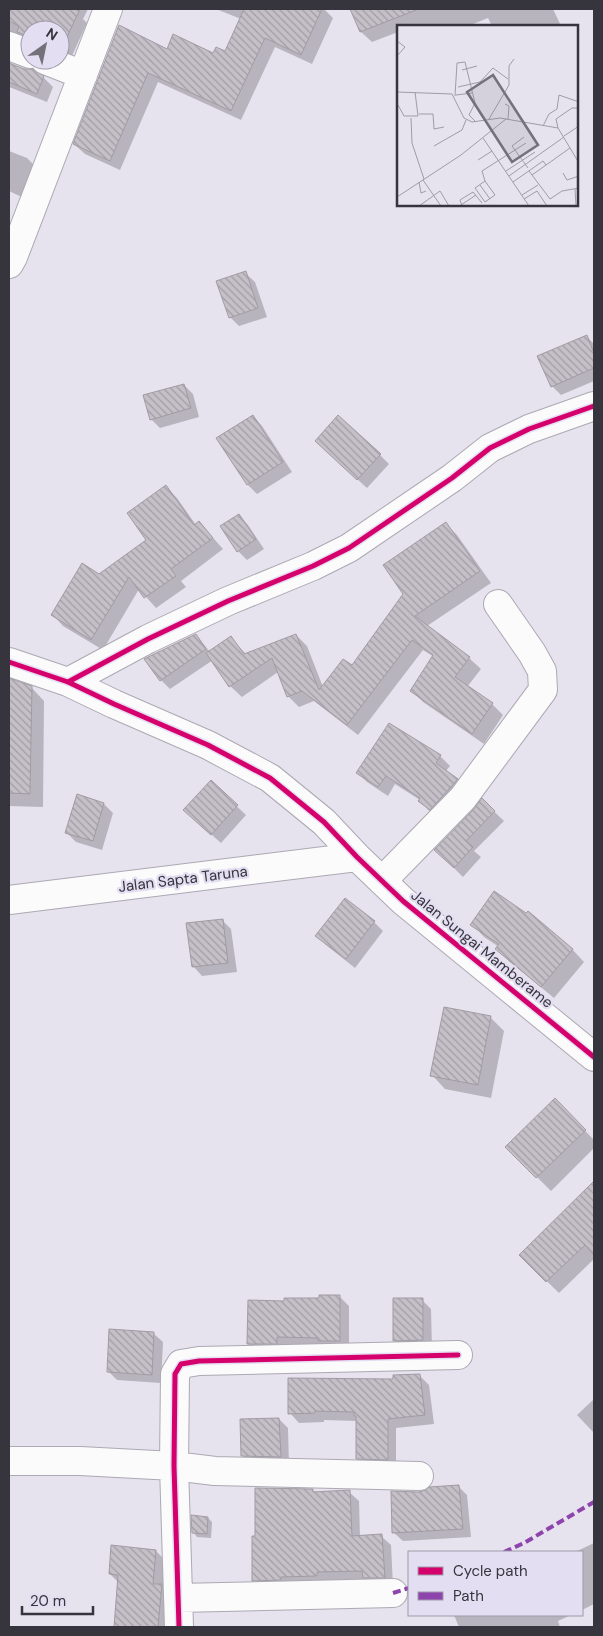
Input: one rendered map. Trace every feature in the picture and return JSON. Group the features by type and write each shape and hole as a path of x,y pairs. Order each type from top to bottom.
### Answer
{"street":[{"path":"9,264 108,9"},
{"path":"70,70 83,75"},
{"path":"68,682 157,634 350,548 452,478 490,448 530,429 594,406"},
{"path":"382,881 463,798 543,690 542,671 532,653 498,604"},
{"name":"Jalan Sungai Mamberame","path":"9,662 68,682 208,744 270,778 324,822 403,901 594,1057"},
{"name":"Jalan Sapta Taruna","path":"9,900 357,857"},
{"path":"179,1627 174,1466 175,1374 181,1364 198,1361 458,1355"},
{"path":"9,1461 80,1461 174,1466 215,1471 419,1476"},
{"path":"178,1598 393,1593"}],"building":[{"path":"9,9 80,9 70,31 70,20 20,20 20,33 17,32 19,26 9,21"},
{"path":"244,9 322,9 301,55 265,38 231,111 148,73 110,161 73,144 119,25 167,49 173,34 213,53 216,47 225,51"},
{"path":"350,9 416,9 416,10 360,32"},
{"path":"9,63 20,67 20,70 35,70 44,76 37,94 9,82"},
{"path":"246,271 258,308 229,318 216,281"},
{"path":"587,335 594,353 594,368 551,387 537,356"},
{"path":"184,384 191,408 150,420 143,395"},
{"path":"253,415 283,462 247,485 216,438"},
{"path":"338,415 381,454 357,480 315,441"},
{"path":"166,485 194,525 199,521 213,538 171,569 176,576 144,598 129,577 91,640 51,615 82,563 99,574 146,540 127,513"},
{"path":"239,514 256,539 237,552 220,526"},
{"path":"446,522 480,571 415,616 470,657 455,677 493,703 472,734 410,691 433,655 412,640 347,725 302,691 287,697 272,658 229,687 206,653 231,636 244,654 296,634 319,690 343,659 352,665 403,594 383,565"},
{"path":"196,634 206,649 160,681 144,659"},
{"path":"9,678 32,686 30,794 9,793"},
{"path":"389,723 441,755 436,763 458,779 430,810 418,801 420,798 386,776 378,787 356,773"},
{"path":"211,780 238,805 211,835 183,810"},
{"path":"77,794 104,803 93,841 65,833"},
{"path":"482,798 495,811 466,841 473,847 454,868 434,850 474,809"},
{"path":"494,891 526,913 528,911 573,949 541,987 495,949 499,944 470,925"},
{"path":"345,898 375,921 346,959 315,936"},
{"path":"223,919 228,963 192,967 186,923"},
{"path":"444,1007 491,1016 478,1085 430,1076"},
{"path":"555,1098 586,1130 536,1178 505,1147"},
{"path":"594,1181 594,1255 585,1245 546,1282 519,1255"},
{"path":"319,1295 340,1295 340,1341 318,1341 318,1338 277,1337 277,1344 247,1344 248,1300 284,1301 284,1298 319,1298"},
{"path":"393,1298 423,1298 423,1340 393,1341"},
{"path":"109,1329 154,1332 152,1375 107,1372"},
{"path":"420,1374 425,1415 388,1419 388,1460 356,1459 356,1416 354,1416 354,1412 315,1411 315,1413 288,1414 288,1378 393,1379 393,1375"},
{"path":"279,1418 281,1457 241,1456 240,1419"},
{"path":"459,1485 463,1529 392,1533 391,1491 419,1492 429,1487"},
{"path":"255,1488 313,1489 313,1492 350,1490 352,1536 382,1534 385,1578 363,1578 362,1571 317,1572 317,1576 281,1577 281,1580 252,1581 252,1536 255,1536"},
{"path":"191,1515 208,1517 207,1534 192,1533"},
{"path":"111,1545 156,1550 153,1584 162,1584 158,1627 114,1627 118,1575 109,1574"}],"marked path":[{"path":"506,1551 524,1543 594,1502"},
{"path":"393,1593 408,1588"}],"cycle path":[{"path":"68,682 148,639 228,601 313,566 349,548 452,478 490,448 529,429 594,406"},
{"path":"9,662 68,682 208,745 270,778 324,822 403,901 594,1057"},
{"path":"179,1627 174,1466 175,1374 181,1364 199,1361 458,1355"}]}
